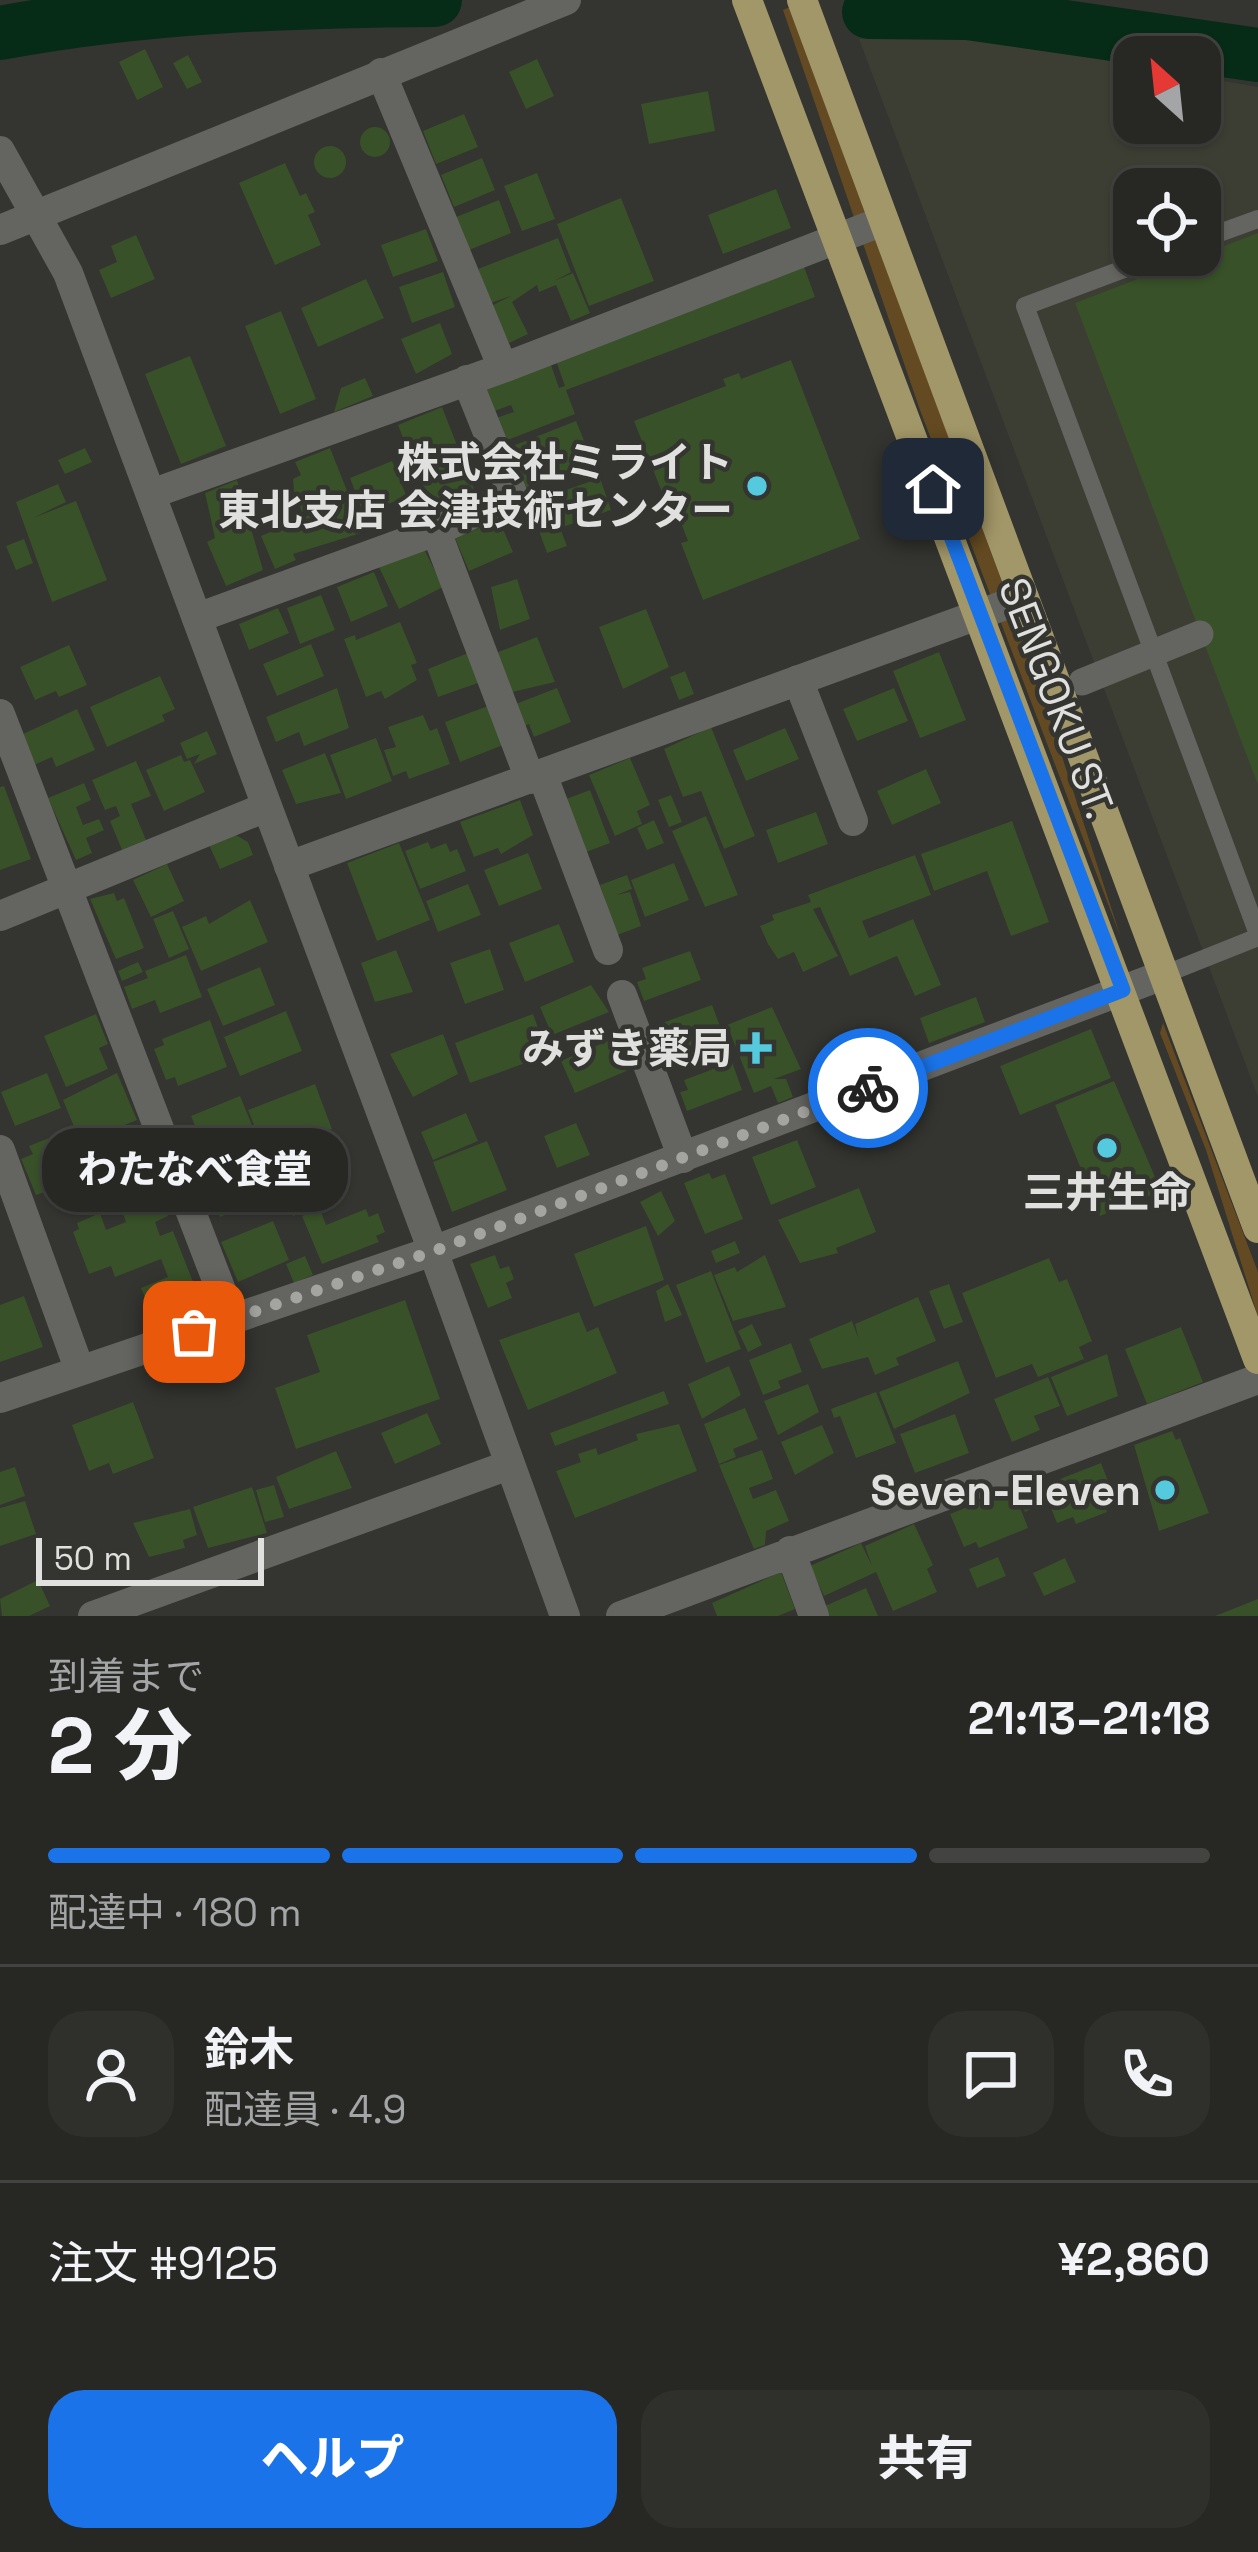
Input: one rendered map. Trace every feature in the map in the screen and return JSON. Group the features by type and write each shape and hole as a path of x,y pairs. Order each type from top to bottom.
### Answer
{"main road":[{"name":"SENGOKU ST.","path":"747,0 1258,1359"},
{"name":"SENGOKU ST.","path":"802,0 1258,1228"}],"street":[{"path":"0,230 566,0"},
{"path":"381,73 503,368"},
{"path":"0,152 68,273 434,1251 565,1616"},
{"path":"151,494 503,368 884,221"},
{"path":"196,618 436,531 512,495 467,380"},
{"path":"436,531 608,950"},
{"path":"289,866 1024,598"},
{"path":"1082,682 1200,634"},
{"path":"799,680 853,821"},
{"path":"0,714 232,1319"},
{"path":"0,916 266,807"},
{"path":"0,1397 434,1251 1163,975"},
{"path":"622,995 683,1158"},
{"path":"0,1150 13,1229 80,1371"},
{"path":"621,1616 1258,1379"},
{"path":"93,1616 509,1465"},
{"path":"790,1551 814,1616"}],"lane":[{"path":"1221,232 1258,219"},
{"path":"1113,273 1025,306 1258,936 1163,975"}],"shaded area":[{"path":"790,7 1030,658 1121,938 920,410 783,10"},
{"path":"961,34 1113,61 1113,144 1221,144 1221,81 1258,87 1258,1097 859,39"},
{"path":"1163,1023 1258,1272 1258,1317 1206,1150 1160,1033"}],"building":[{"path":"145,49 163,87 137,100 119,62"},
{"path":"188,55 202,82 187,89 173,63"},
{"path":"537,59 554,96 526,109 509,72"},
{"path":"708,91 715,131 649,144 641,104"},
{"path":"464,114 478,147 436,164 423,131"},
{"path":"375,127 386,131 390,142 386,153 375,157 364,153 360,142 364,131"},
{"path":"330,146 341,151 346,162 341,173 330,178 319,173 314,162 319,151"},
{"path":"482,158 495,190 454,207 441,175"},
{"path":"285,163 300,196 306,193 315,212 308,215 321,245 275,265 239,183"},
{"path":"537,173 555,219 522,231 504,186"},
{"path":"776,189 791,228 723,254 708,215"},
{"path":"621,198 654,281 589,306 557,224"},
{"path":"499,200 511,233 469,250 456,217"},
{"path":"426,229 438,261 393,277 381,245"},
{"path":"1258,233 1258,785 1075,303 1146,276 1221,276 1221,247"},
{"path":"136,235 155,279 111,298 99,270 117,262 111,246"},
{"path":"558,238 571,272 554,281 573,273 590,313 571,321 556,285 539,292 537,285 512,302 528,334 509,343 491,306 511,296 491,303 478,269"},
{"path":"803,264 815,297 566,390 575,414 505,441 496,418 514,412 511,405 492,412 482,384 549,359 559,388 565,386 555,358"},
{"path":"443,272 455,307 412,323 399,287"},
{"path":"366,279 384,318 318,347 301,308"},
{"path":"281,311 316,399 280,414 245,326"},
{"path":"440,323 452,354 416,374 401,339"},
{"path":"190,356 226,446 181,464 145,374"},
{"path":"791,360 860,539 703,600 681,543 688,541 671,497 665,500 634,421 726,386 723,379 739,373 741,379"},
{"path":"365,378 373,396 334,412 341,388"},
{"path":"442,407 474,489 457,496 460,504 433,514 398,425"},
{"path":"576,421 593,462 527,489 510,447"},
{"path":"85,448 92,462 65,474 58,460"},
{"path":"330,448 348,493 302,512 294,491 293,479 301,475 295,462"},
{"path":"392,461 407,497 363,513 350,478"},
{"path":"600,478 611,510 560,528 567,546 547,553 529,503"},
{"path":"237,480 263,570 226,586 207,542 215,538 205,493"},
{"path":"58,484 66,502 33,518 76,501 107,580 52,602 16,502"},
{"path":"346,499 361,533 293,554 296,560 275,569 261,536"},
{"path":"499,520 513,552 469,571 455,538"},
{"path":"24,539 33,563 16,570 6,546"},
{"path":"421,543 443,587 399,609 378,565"},
{"path":"374,572 388,606 351,622 337,587"},
{"path":"517,579 530,619 500,630 491,587"},
{"path":"321,595 335,630 300,644 287,608"},
{"path":"278,608 289,633 249,650 239,624"},
{"path":"646,609 669,667 623,689 599,627"},
{"path":"400,622 417,663 411,665 417,680 385,699 381,691 366,697 344,639 355,635 356,640"},
{"path":"537,637 555,682 508,693 493,654"},
{"path":"311,644 324,676 277,696 263,664"},
{"path":"69,645 87,685 59,697 56,691 35,700 20,667"},
{"path":"939,652 966,720 920,738 893,671"},
{"path":"468,653 478,683 438,697 428,669"},
{"path":"685,671 694,694 679,700 670,677"},
{"path":"160,676 175,709 162,715 165,721 107,747 90,707"},
{"path":"337,688 349,728 304,746 299,732 276,742 266,717"},
{"path":"557,688 571,722 534,737 529,724 522,727 513,705"},
{"path":"894,688 908,721 857,741 843,709"},
{"path":"488,706 503,745 460,762 445,722"},
{"path":"77,709 95,750 56,767 52,757 34,765 21,735"},
{"path":"423,715 430,731 437,728 450,764 409,779 406,771 393,776 384,750 396,747 388,727"},
{"path":"711,727 755,836 724,849 701,791 683,797 664,749"},
{"path":"785,728 799,759 746,781 733,750"},
{"path":"207,731 217,754 194,764 200,754 187,759 180,743"},
{"path":"376,738 392,781 346,799 330,755"},
{"path":"325,753 341,793 296,804 282,770"},
{"path":"181,755 184,762 190,760 205,792 164,811 146,770"},
{"path":"630,758 650,805 637,811 642,824 615,836 589,775"},
{"path":"136,761 151,796 131,804 146,840 122,850 110,821 120,816 116,806 105,810 92,780"},
{"path":"926,769 941,803 892,825 877,791"},
{"path":"84,783 91,800 76,807 83,825 99,819 104,830 86,838 92,853 76,860 48,798"},
{"path":"4,786 31,859 0,870 0,787"},
{"path":"590,790 610,843 581,854 561,801"},
{"path":"671,795 682,822 669,827 658,800"},
{"path":"520,800 533,835 501,854 498,848 474,857 460,822"},
{"path":"816,812 828,844 778,863 766,830"},
{"path":"706,816 738,895 705,907 672,831"},
{"path":"654,820 664,843 647,850 637,828"},
{"path":"1012,821 1049,922 1011,936 987,871 934,891 921,854"},
{"path":"234,834 248,842 253,855 220,869 209,845"},
{"path":"428,842 431,849 446,843 450,852 457,849 466,871 420,889 405,851"},
{"path":"399,843 430,920 377,941 347,863"},
{"path":"528,853 542,889 499,906 484,870"},
{"path":"915,855 931,895 862,921 869,938 913,919 941,985 915,996 897,956 850,976 820,907 813,909 838,956 803,972 794,952 778,959 760,926 774,920 772,915 811,902 808,895"},
{"path":"674,863 689,900 645,917 631,880"},
{"path":"167,864 184,901 151,917 133,880"},
{"path":"627,875 632,889 616,895 630,892 641,926 617,935 600,885"},
{"path":"468,884 481,915 438,932 426,901"},
{"path":"114,893 117,901 124,898 144,948 116,959 90,899"},
{"path":"250,900 268,942 201,971 182,927 206,916 209,924"},
{"path":"173,911 189,949 169,958 153,919"},
{"path":"559,924 574,962 525,982 509,943"},
{"path":"490,949 504,990 465,1004 450,963"},
{"path":"396,950 413,992 375,1002 361,963"},
{"path":"690,951 701,980 644,1001 637,982 646,979 642,968"},
{"path":"186,955 202,997 160,1013 155,1000 132,1009 124,987 148,978 145,971"},
{"path":"138,962 143,972 122,981 118,971"},
{"path":"260,967 275,1005 223,1026 207,989"},
{"path":"591,985 609,1012 552,1035 540,1007"},
{"path":"976,997 985,1022 929,1043 920,1018"},
{"path":"712,1005 723,1034 664,1056 657,1036 666,1033 662,1023"},
{"path":"772,1007 801,1069 774,1079 786,1079 793,1097 778,1103 771,1086 754,1093 727,1025"},
{"path":"286,1011 302,1051 240,1076 224,1037"},
{"path":"96,1014 108,1044 99,1048 108,1069 66,1087 44,1036"},
{"path":"533,1014 548,1055 470,1083 455,1043"},
{"path":"210,1020 227,1067 178,1086 175,1077 166,1080 154,1049 164,1045 162,1039"},
{"path":"1091,1029 1111,1078 1020,1115 1000,1066"},
{"path":"443,1034 458,1074 413,1097 390,1054"},
{"path":"612,1039 631,1069 575,1093 561,1061"},
{"path":"732,1062 742,1090 687,1111 680,1092 688,1090 684,1080"},
{"path":"47,1073 61,1108 15,1126 1,1092"},
{"path":"117,1073 137,1120 115,1129 117,1136 103,1143 99,1133 80,1141 63,1100"},
{"name":"三井生命","path":"1114,1081 1161,1191 1100,1216 1055,1105"},
{"path":"315,1084 332,1129 321,1133 323,1139 266,1155 248,1110"},
{"path":"240,1096 254,1130 205,1150 191,1116"},
{"path":"466,1113 478,1141 433,1160 421,1132"},
{"path":"576,1123 590,1155 557,1168 544,1136"},
{"path":"74,1136 91,1176 36,1195 21,1159 33,1154 29,1146 49,1138 52,1146"},
{"path":"797,1140 816,1187 771,1205 752,1157"},
{"path":"487,1141 507,1190 452,1212 433,1162"},
{"path":"261,1158 276,1195 220,1217 205,1179"},
{"path":"709,1173 712,1179 725,1174 743,1219 705,1234 684,1183"},
{"path":"298,1186 307,1210 293,1216 283,1191"},
{"path":"859,1188 876,1232 836,1248 838,1253 800,1263 778,1220"},
{"path":"157,1190 168,1216 155,1222 160,1236 173,1231 199,1297 153,1316 141,1288 168,1277 161,1259 115,1277 111,1266 89,1274 73,1232 79,1229 77,1223 100,1213 106,1230 126,1222 120,1205"},
{"path":"661,1191 675,1221 658,1236 640,1202"},
{"path":"320,1209 326,1225 366,1209 369,1217 378,1213 385,1232 376,1236 379,1242 322,1264 302,1216"},
{"path":"273,1221 289,1260 238,1282 221,1242"},
{"path":"646,1226 664,1280 594,1307 574,1254"},
{"path":"735,1241 740,1253 716,1263 711,1251"},
{"path":"495,1255 500,1269 509,1266 514,1279 506,1283 512,1298 488,1308 470,1264"},
{"path":"765,1255 786,1307 733,1321 714,1275 735,1267 737,1272"},
{"path":"305,1256 313,1275 294,1283 286,1264"},
{"path":"1049,1258 1059,1282 1067,1279 1092,1341 1079,1347 1084,1359 1038,1377 1032,1364 996,1378 962,1293"},
{"path":"711,1271 741,1349 706,1363 676,1285"},
{"path":"668,1284 682,1315 665,1322 656,1291"},
{"path":"949,1284 963,1322 944,1329 929,1291"},
{"path":"24,1296 43,1347 0,1362 0,1305"},
{"path":"918,1297 936,1341 896,1358 899,1365 875,1375 868,1357 822,1369 809,1339 852,1321 859,1340 855,1324"},
{"path":"405,1300 440,1399 296,1449 275,1388 320,1372 307,1335"},
{"path":"579,1312 587,1332 598,1327 617,1373 528,1410 499,1340"},
{"path":"752,1324 762,1345 748,1352 738,1331"},
{"path":"1181,1327 1203,1382 1147,1404 1125,1349"},
{"path":"791,1343 802,1372 778,1381 781,1388 763,1395 749,1360"},
{"path":"1107,1354 1118,1396 1067,1416 1051,1377"},
{"path":"958,1361 970,1393 894,1429 879,1392"},
{"path":"729,1366 741,1395 702,1419 688,1384"},
{"path":"1048,1377 1060,1406 1034,1416 1040,1430 1012,1442 994,1399"},
{"path":"808,1384 819,1412 778,1435 764,1401"},
{"path":"664,1391 669,1404 555,1446 550,1433"},
{"path":"876,1392 896,1443 856,1458 840,1416 834,1418 831,1409"},
{"path":"133,1402 154,1458 113,1474 109,1463 89,1471 72,1425"},
{"path":"745,1408 758,1439 733,1449 736,1457 719,1464 704,1424"},
{"path":"427,1413 441,1444 395,1464 381,1433"},
{"path":"955,1414 969,1453 915,1473 900,1434"},
{"path":"679,1424 697,1471 575,1518 556,1471 581,1462 578,1454 596,1448 598,1455 638,1440 636,1434"},
{"path":"822,1425 834,1453 795,1475 781,1442"},
{"path":"1172,1431 1176,1440 1180,1438 1209,1513 1159,1531 1134,1445"},
{"path":"762,1450 773,1479 749,1488 753,1499 776,1490 789,1521 766,1531 765,1545 754,1549 719,1465"},
{"path":"336,1451 352,1488 289,1509 276,1477"},
{"path":"1101,1463 1116,1502 1105,1507 1107,1512 1076,1524 1073,1517 1057,1523 1042,1486"},
{"path":"15,1467 25,1496 0,1505 0,1472"},
{"path":"1036,1477 1046,1502 1025,1512 1014,1487"},
{"path":"274,1485 284,1517 265,1522 256,1490"},
{"path":"252,1487 267,1533 208,1548 193,1507"},
{"path":"1013,1489 1028,1528 979,1548 976,1542 964,1547 950,1514"},
{"path":"25,1501 36,1534 0,1546 0,1508"},
{"path":"190,1509 197,1535 183,1540 185,1548 149,1557 133,1523"},
{"path":"914,1524 933,1565 927,1569 937,1592 893,1611 876,1572 824,1596 810,1566 861,1543 872,1566 865,1546"},
{"path":"998,1557 1006,1576 977,1588 969,1569"},
{"path":"1065,1558 1076,1582 1044,1596 1033,1573"},
{"path":"781,1572 795,1609 778,1616 717,1616 712,1603"},
{"path":"38,1580 50,1606 29,1616 2,1616 0,1599"},
{"path":"866,1588 878,1616 829,1616 825,1606"},
{"path":"1258,1599 1258,1616 1215,1616"}],"waterway":[{"path":"0,33 217,7 435,0"},
{"path":"968,13 974,0"},
{"path":"869,12 968,13 1258,55"}],"way so far":[{"path":"194,1332 434,1251 868,1088"}],"place":[{"name":"株式会社ミライト 東北支店 会津技術センター","path":"757,486"},
{"name":"みずき薬局","path":"756,1048"},
{"name":"三井生命","path":"1107,1148"},
{"name":"わたなべ食堂","path":"194,1332"},
{"name":"Seven-Eleven","path":"1165,1490"}],"route":[{"path":"868,1088 1123,990 933,489"}]}
